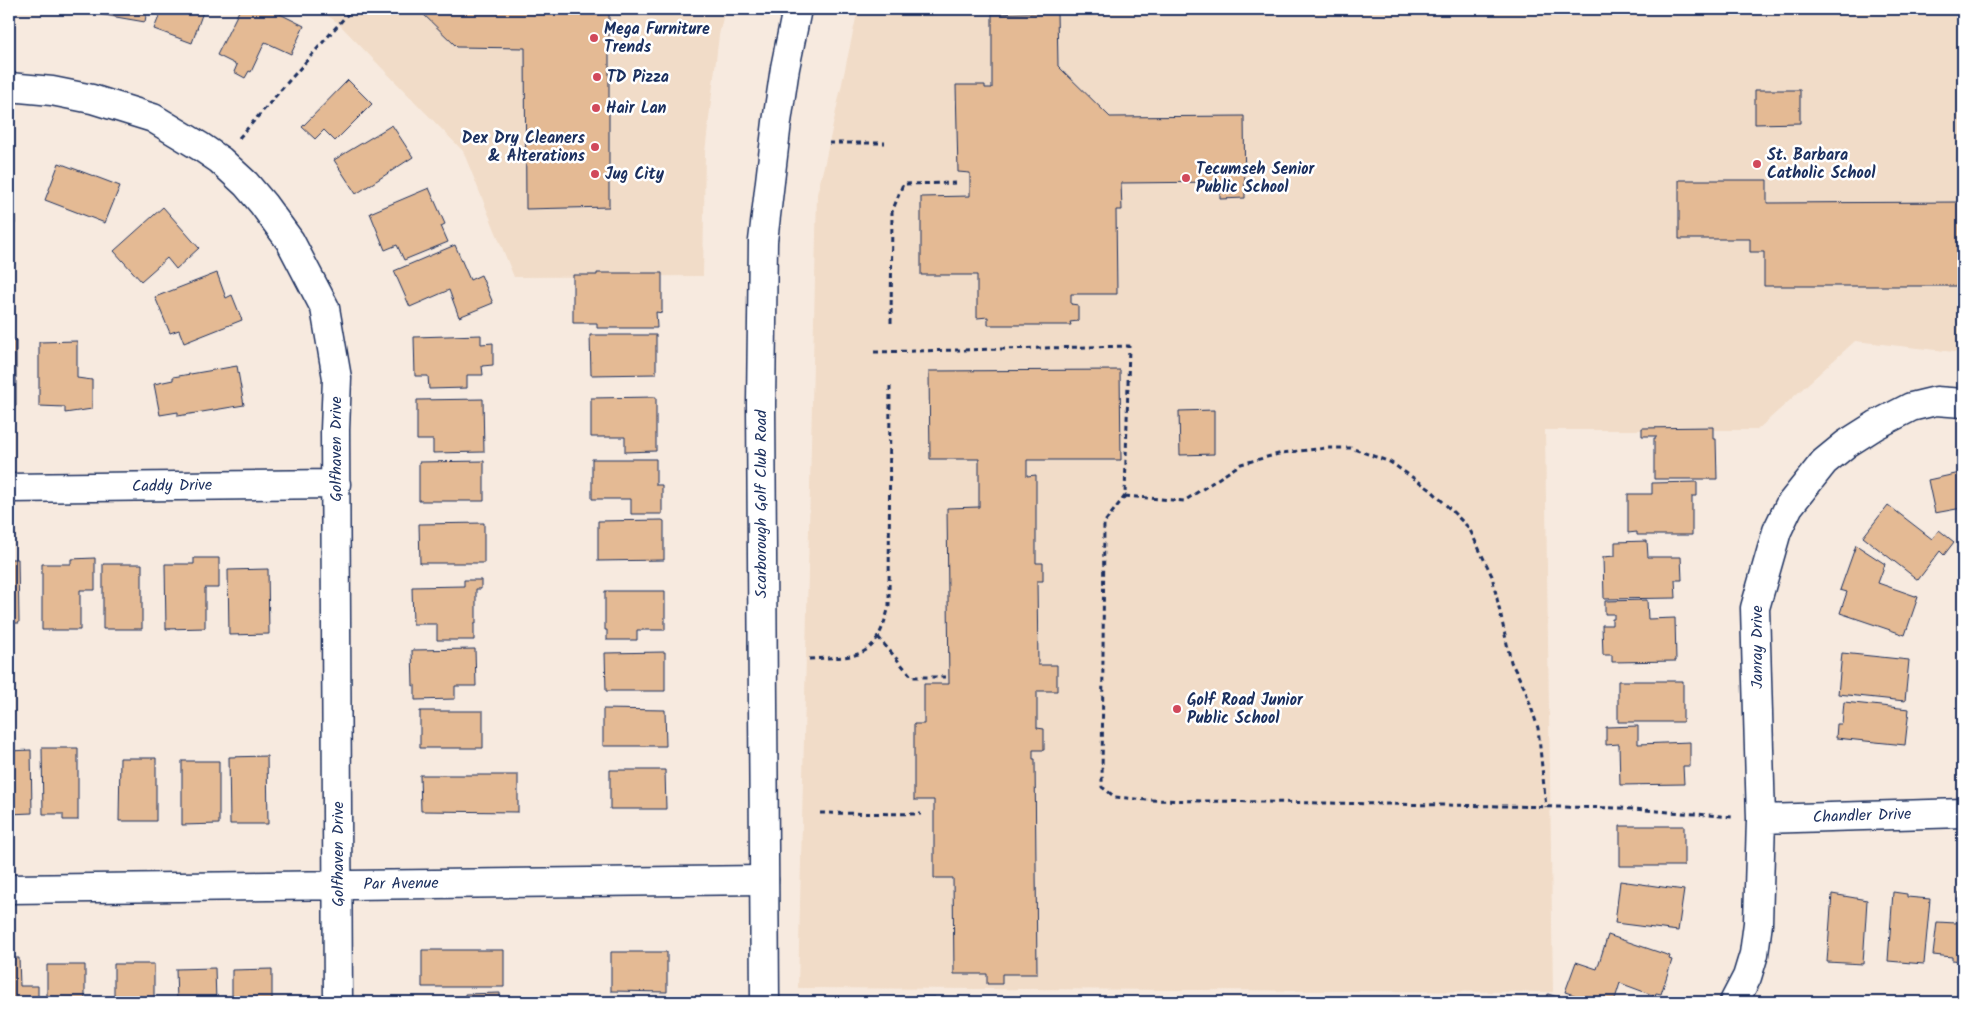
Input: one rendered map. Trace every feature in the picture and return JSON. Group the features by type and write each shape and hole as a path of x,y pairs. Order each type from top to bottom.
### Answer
{"street":[{"name":"Scarborough Golf Club Road","path":"764,1002 761,404 763,241 777,122 785,68 797,9"},
{"name":"Golfhaven Drive","path":"9,87 52,91 92,99 153,118 220,160 258,197 290,241 325,308 337,378 338,1002"},
{"name":"Janray Drive","path":"1734,1002 1747,977 1754,954 1758,924 1761,819 1755,608 1776,531 1789,506 1824,462 1846,444 1876,425 1912,407 1936,401 1963,403"},
{"name":"Caddy Drive","path":"9,488 336,484"},
{"name":"Chandler Drive","path":"1761,819 1963,814"},
{"name":"Par Avenue","path":"9,889 764,880"}],"path":[{"path":"220,160 352,9"},
{"path":"829,143 885,143"},
{"path":"891,323 892,212 903,184 958,183"},
{"path":"874,352 1130,346 1125,496 1104,523 1102,787 1115,797 1157,800 1620,808 1761,819"},
{"path":"809,659 854,657 874,646 883,628 888,606 890,384"},
{"path":"1125,496 1184,501 1241,464 1282,452 1326,448 1351,448 1390,462 1431,490 1469,528 1492,576 1511,662 1526,689 1538,728 1546,807"},
{"path":"878,637 912,677 949,677"},
{"path":"820,813 921,814"}],"shaded area":[{"path":"317,9 725,9 719,35 705,152 703,276 514,277 463,151 337,22"},
{"path":"858,9 1963,9 1963,353 1855,341 1757,430 1545,430 1553,992 798,988 817,194"}],"building":[{"path":"94,9 147,9 145,22 93,13"},
{"path":"162,9 204,9 192,43 154,29"},
{"path":"240,9 270,9 304,26 291,54 265,42 251,72 249,71 245,78 234,72 237,65 217,55"},
{"path":"418,9 609,9 609,207 526,209 525,48 457,47"},
{"path":"1057,12 1058,66 1110,117 1244,116 1245,198 1220,199 1220,182 1121,183 1122,210 1116,210 1117,294 1071,294 1071,304 1078,305 1078,321 1070,322 1071,325 988,325 988,317 977,318 977,275 921,275 921,197 970,196 970,173 958,172 956,85 985,85 985,88 992,88 992,14"},
{"path":"348,80 372,104 335,141 324,130 315,139 302,127"},
{"path":"1755,90 1800,90 1800,123 1755,124"},
{"path":"392,125 413,157 356,194 334,160"},
{"path":"9,160 14,160 15,224 9,225"},
{"path":"59,163 120,186 105,223 45,200"},
{"path":"1679,180 1767,180 1767,203 1963,202 1963,286 1764,286 1764,252 1750,252 1750,239 1679,239"},
{"path":"429,188 445,224 441,226 448,242 404,260 397,245 385,250 370,213"},
{"path":"163,207 199,248 176,269 167,258 141,281 114,251"},
{"path":"455,245 470,280 481,275 493,303 459,317 449,290 410,307 394,271"},
{"path":"217,273 226,298 232,295 242,320 184,343 179,330 170,333 155,297"},
{"path":"597,273 662,273 662,313 656,312 657,328 597,328 597,323 573,323 573,275 597,275"},
{"path":"481,335 481,344 493,343 493,365 482,366 483,375 467,375 467,388 429,389 428,376 415,376 414,337"},
{"path":"590,335 656,335 656,374 591,375"},
{"path":"16,341 16,406 9,406 9,342"},
{"path":"77,341 77,378 92,380 92,409 65,413 65,407 39,406 39,342"},
{"path":"237,366 244,405 178,416 178,412 160,415 154,384 173,380 173,377"},
{"path":"1120,370 1121,460 1027,460 1027,476 1036,475 1036,563 1043,563 1043,581 1037,581 1038,665 1057,665 1057,691 1037,691 1037,728 1044,729 1044,750 1033,750 1033,759 1035,759 1037,974 1002,974 1002,984 987,984 987,974 954,974 953,878 934,878 934,800 914,800 914,724 924,724 924,684 949,684 947,508 979,507 979,459 930,459 929,371"},
{"path":"656,397 656,451 625,452 625,437 591,437 591,398"},
{"path":"483,399 484,452 433,453 433,440 417,440 417,400"},
{"path":"1214,410 1214,454 1180,455 1179,411"},
{"path":"1713,427 1713,439 1716,439 1717,479 1654,479 1654,438 1656,436 1642,436 1642,428"},
{"path":"592,459 656,459 656,485 662,485 662,514 631,514 631,499 592,499"},
{"path":"484,461 484,501 419,501 419,462"},
{"path":"1960,473 1963,481 1963,515 1962,508 1935,513 1928,480"},
{"path":"1697,482 1697,496 1692,496 1692,535 1637,535 1637,532 1628,533 1628,494 1652,494 1652,483"},
{"path":"1888,505 1932,539 1939,530 1954,542 1944,555 1940,551 1918,580 1863,537"},
{"path":"598,521 664,521 664,560 598,561"},
{"path":"484,523 484,563 420,563 419,524"},
{"path":"1647,541 1648,557 1681,557 1682,580 1675,580 1676,598 1604,599 1603,557 1615,556 1615,542"},
{"path":"1856,545 1885,564 1878,583 1918,597 1905,635 1840,613 1847,592 1840,590"},
{"path":"95,558 95,590 80,590 80,630 42,630 42,564 71,564 71,559"},
{"path":"194,558 219,558 219,588 205,588 205,628 166,629 165,564 194,564"},
{"path":"9,559 18,559 19,623 9,623"},
{"path":"103,564 142,564 142,629 103,629"},
{"path":"268,569 269,634 229,635 228,570"},
{"path":"464,580 481,580 481,589 476,589 474,640 437,640 437,624 413,624 412,587 464,586"},
{"path":"605,591 665,591 665,630 637,630 637,640 607,640 607,630 605,630"},
{"path":"1647,600 1648,619 1675,618 1676,661 1612,662 1612,655 1603,655 1602,625 1612,625 1612,619 1614,619 1614,614 1605,614 1605,601"},
{"path":"475,649 476,686 455,686 455,699 415,700 412,650"},
{"path":"665,652 665,691 606,691 605,653"},
{"path":"1842,653 1909,660 1905,701 1838,694"},
{"path":"1618,681 1683,681 1683,722 1618,722"},
{"path":"1844,702 1909,709 1905,745 1836,738 1837,724 1842,724"},
{"path":"603,709 665,710 666,746 603,746"},
{"path":"420,711 483,711 483,748 420,748"},
{"path":"1963,711 1963,728 1959,727"},
{"path":"1638,726 1638,744 1690,742 1690,766 1683,766 1684,784 1620,785 1619,744 1606,745 1606,727"},
{"path":"42,748 78,748 78,820 63,820 63,814 43,814"},
{"path":"31,750 32,813 9,814 9,751"},
{"path":"267,756 268,824 230,824 229,757"},
{"path":"120,758 156,758 156,821 119,821"},
{"path":"182,761 219,761 219,824 182,825"},
{"path":"610,770 665,770 666,809 610,809"},
{"path":"420,775 518,775 518,812 421,811"},
{"path":"1620,826 1684,826 1684,866 1620,866"},
{"path":"1620,881 1684,890 1678,931 1615,923"},
{"path":"1893,892 1907,894 1907,897 1930,899 1924,964 1888,961"},
{"path":"1959,892 1963,893 1963,961 1952,960 1952,957 1933,955 1937,922 1956,923"},
{"path":"1832,894 1867,900 1863,964 1827,962"},
{"path":"1608,935 1670,956 1669,959 1672,960 1661,994 1656,993 1655,996 1620,983 1614,1002 1595,1002 1565,992 1576,962 1597,969"},
{"path":"422,950 504,950 504,987 422,987"},
{"path":"611,952 667,952 667,992 611,991"},
{"path":"9,958 19,958 20,986 38,986 38,1002 9,1002"},
{"path":"114,964 154,964 154,1002 114,1002"},
{"path":"47,965 85,965 85,1002 47,1002"},
{"path":"215,968 216,1002 177,1002 176,969"},
{"path":"272,969 272,1002 232,1002 232,970"},
{"path":"500,993 500,1002 465,1002 465,994"},
{"path":"1548,994 1574,1002 1545,1002"},
{"path":"895,997 935,997 935,1002 895,1002"}],"place":[{"name":"Mega Furniture Trends","path":"594,38"},
{"name":"TD Pizza","path":"597,77"},
{"name":"Hair Lan","path":"596,108"},
{"name":"Dex Dry Cleaners & Alterations","path":"595,147"},
{"name":"St. Barbara Catholic School","path":"1757,164"},
{"name":"Jug City","path":"595,174"},
{"name":"Tecumseh Senior Public School","path":"1186,178"},
{"name":"Golf Road Junior Public School","path":"1177,709"}]}
